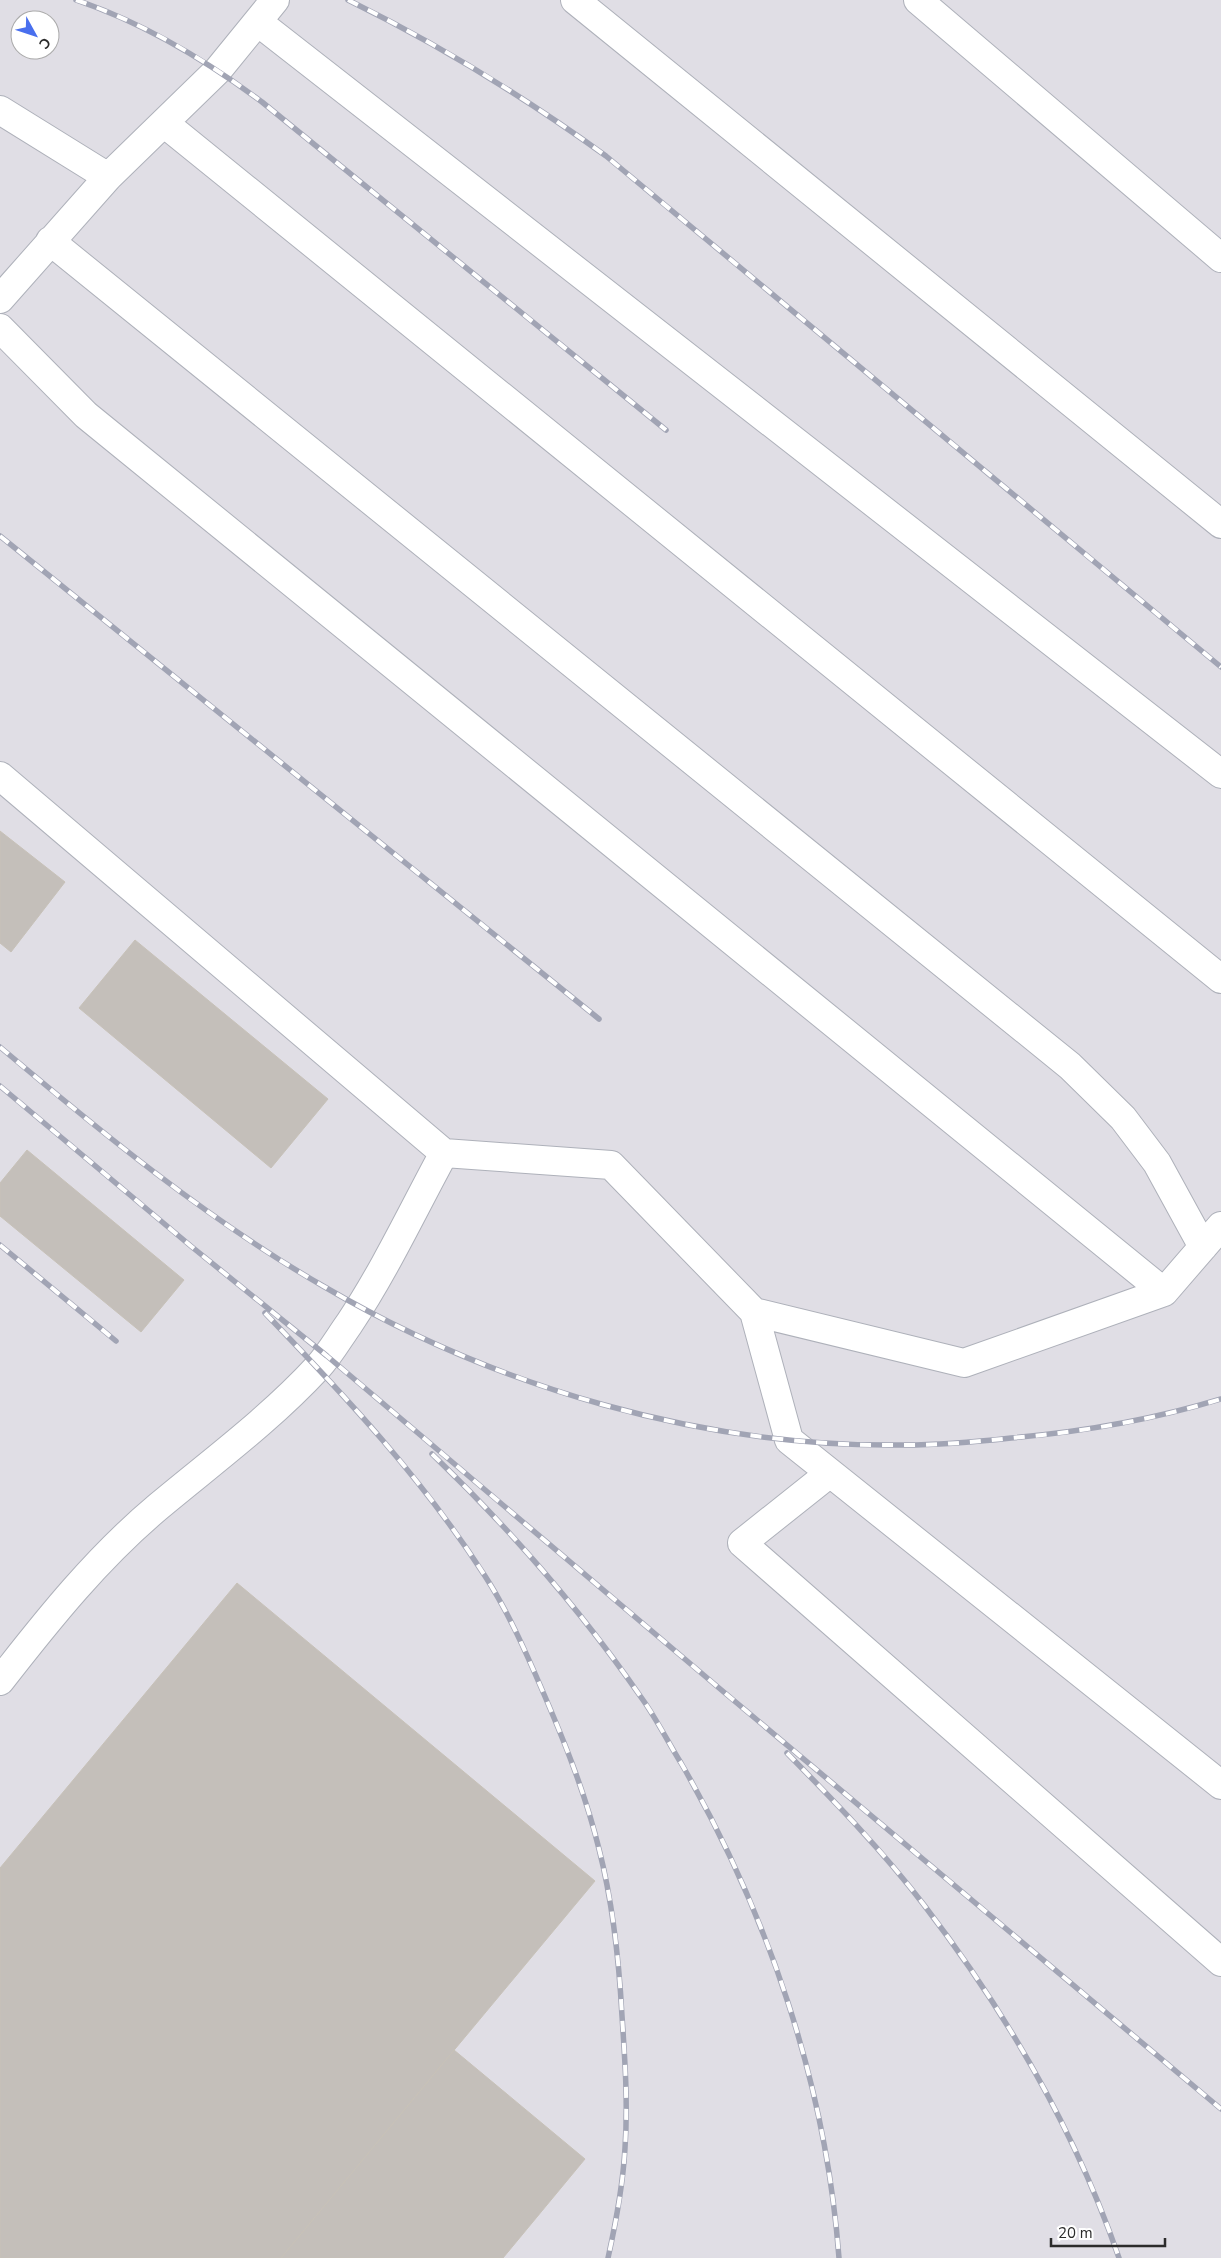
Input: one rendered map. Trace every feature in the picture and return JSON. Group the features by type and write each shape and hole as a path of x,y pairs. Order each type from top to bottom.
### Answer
{"lane":[{"path":"0,299 108,177 218,70 275,0"},
{"path":"575,0 1221,524"},
{"path":"918,0 1221,258"},
{"path":"258,22 1221,774"},
{"path":"0,110 108,177"},
{"path":"164,123 1221,979"},
{"path":"50,241 1070,1066 1123,1118 1157,1163 1203,1247"},
{"path":"0,328 86,415 1164,1292"},
{"path":"0,776 444,1153 611,1165 754,1312 789,1440 1221,1785"},
{"path":"0,1681 55,1610 102,1558 159,1506 264,1419 327,1356 361,1307 444,1153"},
{"path":"754,1312 964,1363 1164,1292 1221,1226"},
{"path":"830,1473 742,1543 1221,1962"}],"shaded area":[{"path":"0,0 1221,0 1221,2258 0,2258"}],"building":[{"path":"0,831 65,882 11,952 0,943"},
{"path":"135,940 328,1099 271,1168 79,1008"},
{"path":"27,1150 184,1280 141,1332 0,1216 0,1183"},
{"path":"237,1583 595,1881 281,2258 0,2258 0,1868"},
{"path":"454,2050 585,2159 503,2258 281,2258"}],"railway":[{"path":"76,0 126,20 173,44 218,71 262,102 666,430"},
{"path":"348,0 480,72 606,156 1221,667"},
{"path":"0,536 599,1019"},
{"path":"0,1047 156,1174 238,1232 323,1286 389,1322 458,1354 529,1381 603,1404 677,1423 753,1436 828,1443 904,1445 971,1442 1090,1429 1143,1419 1221,1399"},
{"path":"0,1086 192,1247 327,1356 1221,2109"},
{"path":"0,1245 116,1341"},
{"path":"265,1313 382,1439 461,1540 501,1602 515,1629 549,1705 573,1766 587,1807 604,1870 615,1932 621,1995 626,2082 626,2132 621,2190 608,2258"},
{"path":"432,1454 517,1541 595,1634 653,1715 712,1820 741,1880 766,1940 788,2002 821,2128 832,2193 839,2258"},
{"path":"787,1753 892,1865 924,1905 983,1987 1036,2074 1060,2118 1082,2164 1119,2258"}]}
